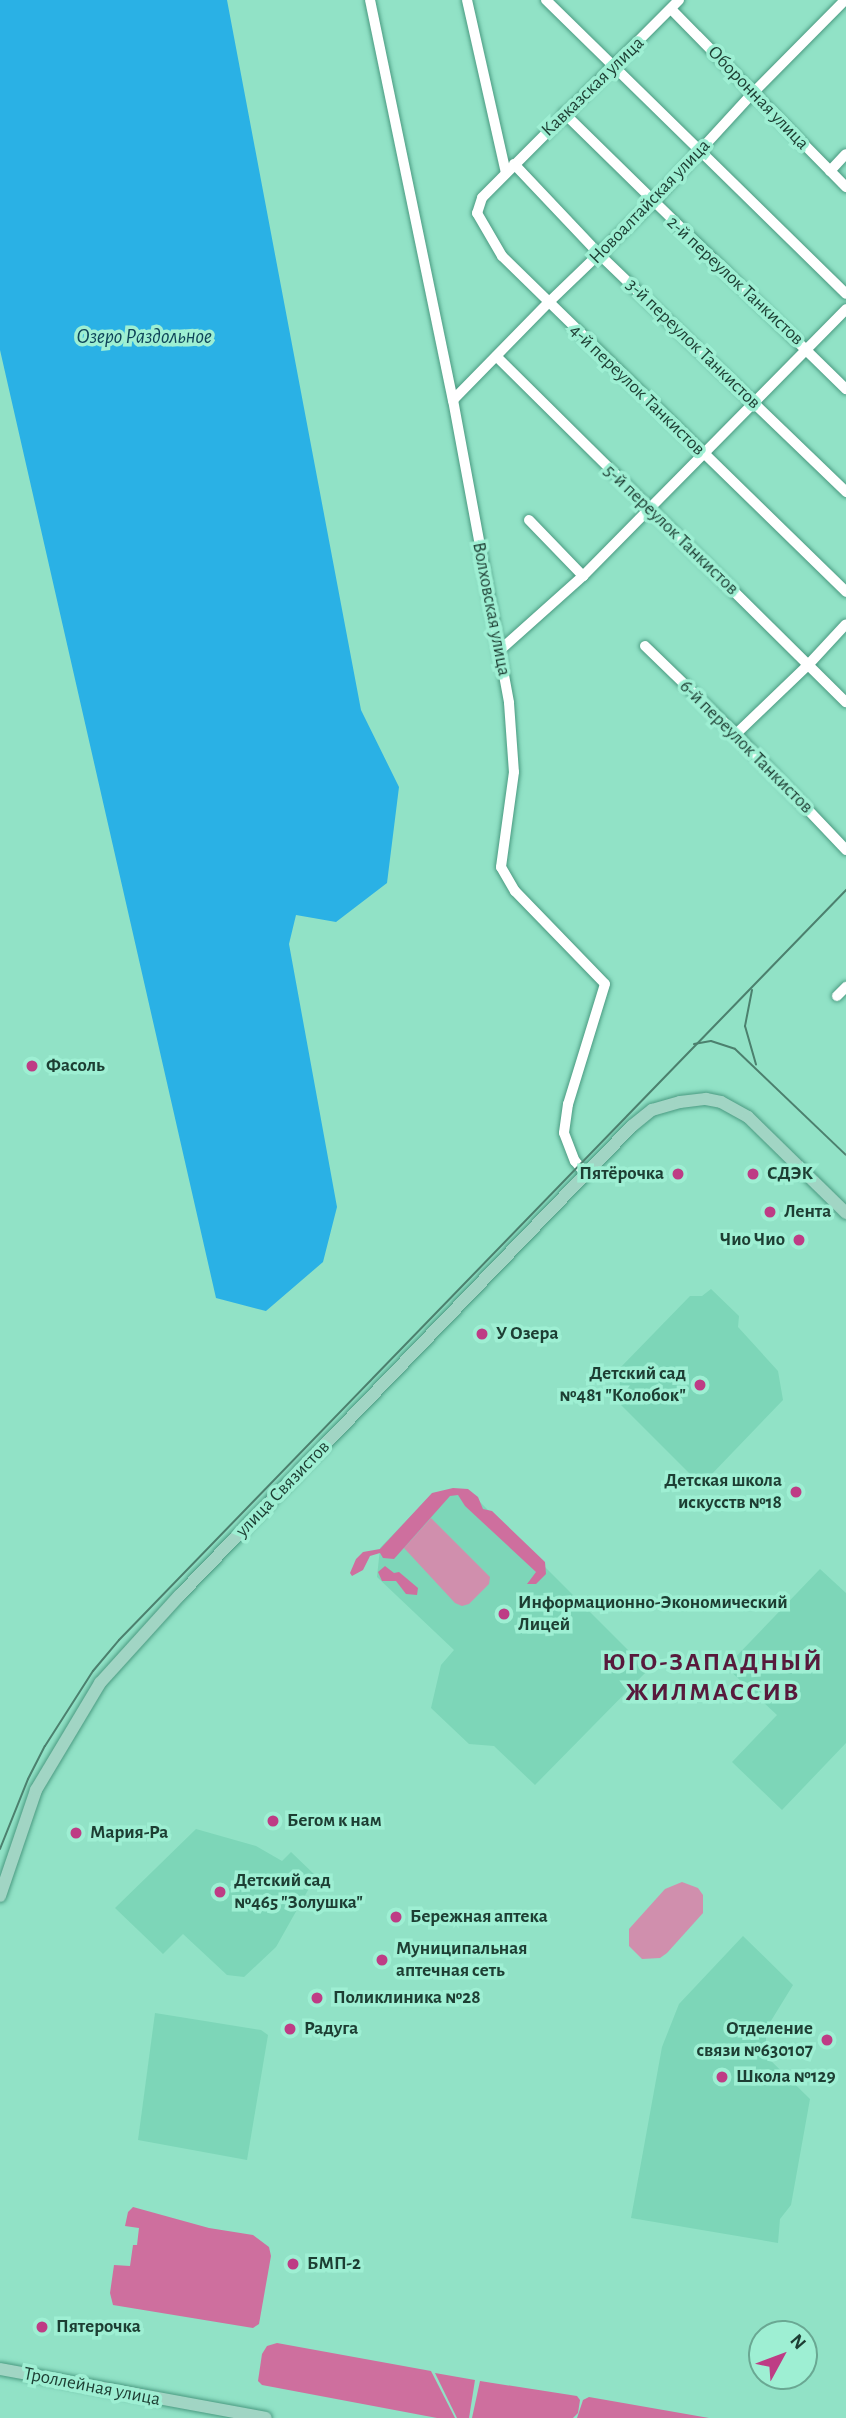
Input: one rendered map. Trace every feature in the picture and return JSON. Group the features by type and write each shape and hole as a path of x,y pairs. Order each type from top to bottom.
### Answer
{"main road":[{"name":"улица Связистов","path":"0,1896 36,1790 100,1683 179,1596 632,1126 652,1110 680,1102 706,1099 728,1105 748,1117 846,1213"},
{"name":"Троллейная улица","path":"0,2369 267,2418"}],"street":[{"name":"Волховская улица","path":"370,0 453,400 509,702 514,772 501,867 515,891 605,984 568,1104 564,1133 575,1161 586,1174"},
{"path":"467,0 506,173"},
{"path":"546,0 846,294"},
{"name":"Кавказская улица","path":"506,173 615,67 679,0"},
{"name":"Новоалтайская улица","path":"453,400 652,203 752,94 845,0"},
{"name":"Оборонная улица","path":"671,9 846,187"},
{"name":"2-й переулок Танкистов","path":"564,114 652,203 846,389"},
{"path":"830,171 846,154"},
{"name":"3-й переулок Танкистов","path":"514,164 600,255 846,492"},
{"name":"4-й переулок Танкистов","path":"506,173 482,198 477,213 502,257 846,592"},
{"path":"499,651 583,576 846,309"},
{"name":"5-й переулок Танкистов","path":"497,357 846,702"},
{"path":"529,520 583,576"},
{"path":"736,734 809,664 846,624"},
{"name":"6-й переулок Танкистов","path":"645,646 736,734 846,850"},
{"path":"837,996 846,987"}],"shaded area":[{"name":"Детский сад №481 \"Колобок\"","path":"711,1289 739,1316 738,1327 778,1371 783,1400 709,1477 695,1479 621,1405 619,1369 690,1296 702,1296"},
{"path":"453,1488 468,1489 478,1497 483,1509 492,1511 545,1562 546,1574 536,1584 527,1584 536,1572 465,1506 458,1495 450,1496 394,1559 383,1558 380,1553 370,1556 363,1570 352,1576 350,1573 356,1559 363,1552 380,1549 432,1493"},
{"name":"Информационно-Экономический Лицей","path":"469,1491 648,1670 535,1785 494,1746 469,1744 431,1708 441,1665 454,1650 377,1577 380,1548 433,1493"},
{"path":"431,1518 490,1577 489,1584 469,1604 462,1606 455,1603 404,1548"},
{"path":"385,1566 394,1573 399,1572 418,1588 417,1595 406,1594 396,1581 382,1581 378,1572"},
{"path":"820,1569 846,1593 846,1743 782,1810 732,1762 777,1715 726,1667"},
{"name":"Детский сад №465 \"Золушка\"","path":"196,1829 256,1846 282,1861 291,1852 316,1876 276,1947 244,1977 227,1975 183,1934 163,1954 115,1908"},
{"path":"682,1882 698,1888 703,1895 703,1913 667,1953 660,1958 642,1959 629,1946 629,1929 665,1889"},
{"name":"Школа №129","path":"743,1936 793,1985 766,2029 766,2056 810,2099 791,2205 780,2219 778,2243 631,2218 662,2047 679,2004"},
{"path":"155,2013 261,2030 268,2035 247,2160 138,2140"},
{"path":"133,2207 209,2228 253,2235 269,2247 271,2256 259,2324 253,2328 113,2305 110,2293 114,2265 130,2266 133,2245 137,2245 139,2228 125,2226 128,2212"},
{"path":"277,2343 431,2371 455,2418 437,2418 262,2385 258,2381 262,2354 267,2346"},
{"path":"435,2373 475,2380 469,2418 457,2418"},
{"path":"480,2381 577,2396 580,2400 578,2413 573,2418 472,2418"},
{"path":"589,2397 709,2418 577,2418 583,2400"}],"water":[{"name":"Озеро Раздольное","path":"0,0 227,0 361,710 399,787 387,883 336,922 296,915 289,944 337,1207 323,1262 266,1311 216,1298 0,350"}],"tram line":[{"path":"0,1849 28,1779 45,1746 93,1671 119,1640 846,890"},
{"path":"752,990 745,1026 756,1064"},
{"path":"694,1044 711,1041 735,1049 846,1155"}],"place":[{"name":"Фасоль","path":"32,1066"},
{"name":"Пятёрочка","path":"678,1174"},
{"name":"СДЭК","path":"753,1174"},
{"name":"Лента","path":"770,1212"},
{"name":"Чио Чио","path":"799,1240"},
{"name":"У Озера","path":"482,1334"},
{"name":"Детский сад №481 \"Колобок\"","path":"700,1385"},
{"name":"Детская школа искусств №18","path":"796,1492"},
{"name":"Информационно-Экономический Лицей","path":"504,1614"},
{"name":"Бегом к нам","path":"273,1821"},
{"name":"Мария-Ра","path":"76,1833"},
{"name":"Детский сад №465 \"Золушка\"","path":"220,1892"},
{"name":"Бережная аптека","path":"396,1917"},
{"name":"Муниципальная аптечная сеть","path":"382,1960"},
{"name":"Поликлиника №28","path":"317,1998"},
{"name":"Радуга","path":"290,2029"},
{"name":"Отделение связи №630107","path":"827,2040"},
{"name":"Школа №129","path":"722,2077"},
{"name":"БМП-2","path":"293,2264"},
{"name":"Пятерочка","path":"42,2327"}],"district":[{"name":"ЮГО-ЗАПАДНЫЙ ЖИЛМАССИВ","path":"713,1678"}]}
